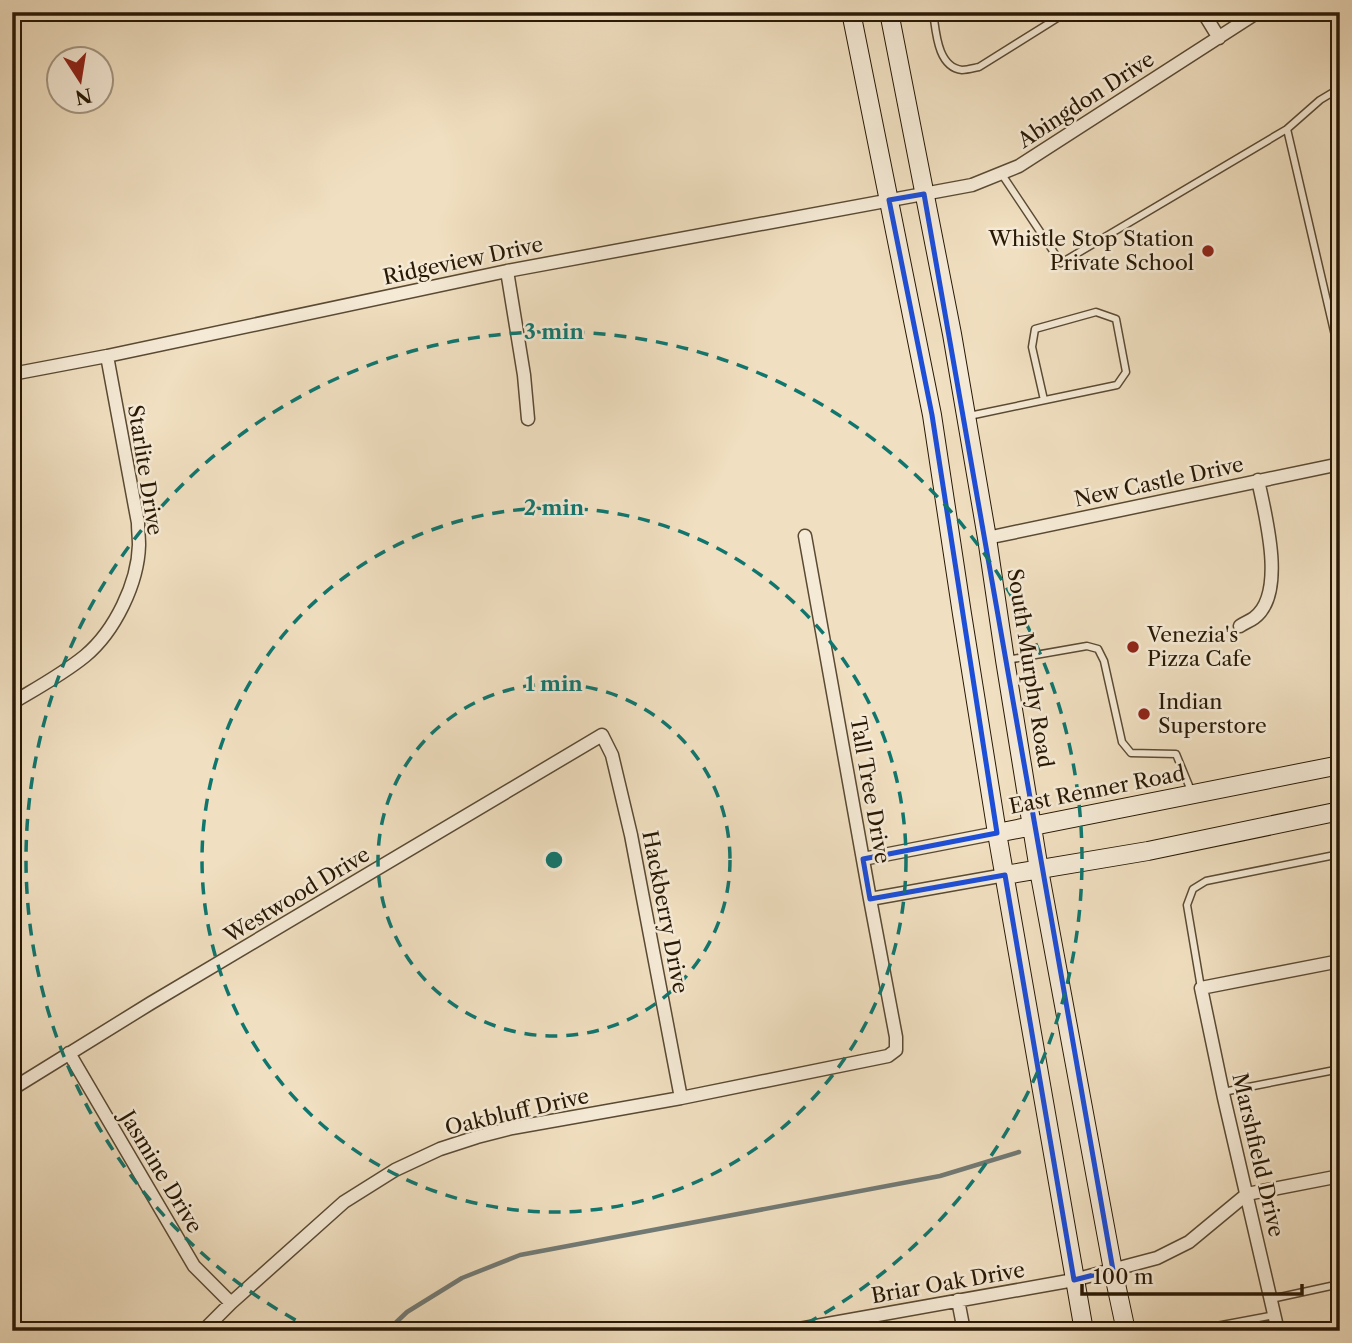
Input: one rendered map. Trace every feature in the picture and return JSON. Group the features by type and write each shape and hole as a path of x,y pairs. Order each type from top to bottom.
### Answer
{"main road":[{"path":"851,12 932,415 997,833 1084,1331"},
{"name":"South Murphy Road","path":"889,12 967,417 1039,870 1126,1331"},
{"name":"East Renner Road","path":"997,833 1340,765"},
{"path":"1005,875 1148,851 1340,811"}],"street":[{"path":"1203,12 1219,38"},
{"name":"Abingdon Drive","path":"924,194 972,185 1020,166 1258,12"},
{"name":"Ridgeview Drive","path":"12,374 508,271 924,194"},
{"path":"508,271 528,419"},
{"name":"Starlite Drive","path":"12,704 62,674 88,654 114,621 132,584 139,545 138,523 107,356"},
{"name":"New Castle Drive","path":"987,538 1340,464"},
{"path":"1240,626 1255,618 1264,607 1272,578 1270,538 1258,480"},
{"name":"Tall Tree Drive","path":"805,537 897,1037 897,1050"},
{"name":"Westwood Drive","path":"12,1089 602,736"},
{"name":"Hackberry Drive","path":"602,736 612,755 631,835 681,1098"},
{"name":"East Renner Road","path":"863,859 997,833"},
{"path":"870,899 1005,875"},
{"path":"1201,989 1340,961"},
{"name":"Marshfield Drive","path":"1201,989 1278,1331"},
{"name":"Oakbluff Drive","path":"203,1331 344,1202 395,1170 440,1149 512,1128 681,1098 888,1056 897,1050"},
{"name":"Jasmine Drive","path":"69,1053 194,1265 231,1303"},
{"path":"1247,1194 1340,1175"},
{"name":"Briar Oak Drive","path":"788,1331 1074,1280 1157,1258 1189,1242 1247,1194"},
{"path":"958,1300 964,1331"}],"lane":[{"path":"933,12 942,55 951,66 963,70 979,67 1067,12"},
{"path":"1001,173 1061,263 1287,130 1320,100 1340,88"},
{"path":"1287,130 1340,357"},
{"path":"967,417 1044,401 1117,385 1126,372 1116,319 1096,312 1035,329 1032,347 1044,401"},
{"path":"1005,660 1087,646 1098,649 1104,661 1122,742 1131,753 1176,754 1193,795"},
{"path":"1201,989 1187,905 1193,890 1206,881 1340,854"},
{"path":"1223,1091 1340,1069"},
{"path":"1271,1299 1340,1284"},
{"path":"1190,1331 1275,1315"}],"highlighted area":[{"path":"924,194 1113,1270 1074,1280 1005,875 870,899 863,859 997,833 932,415 889,200"}],"waterway":[{"path":"387,1331 407,1312 462,1278 520,1255 940,1176 1019,1152"}],"place":[{"name":"Whistle Stop Station Private School","path":"1208,251"},
{"name":"Venezia's Pizza Cafe","path":"1133,647"},
{"name":"Indian Superstore","path":"1144,714"}]}
